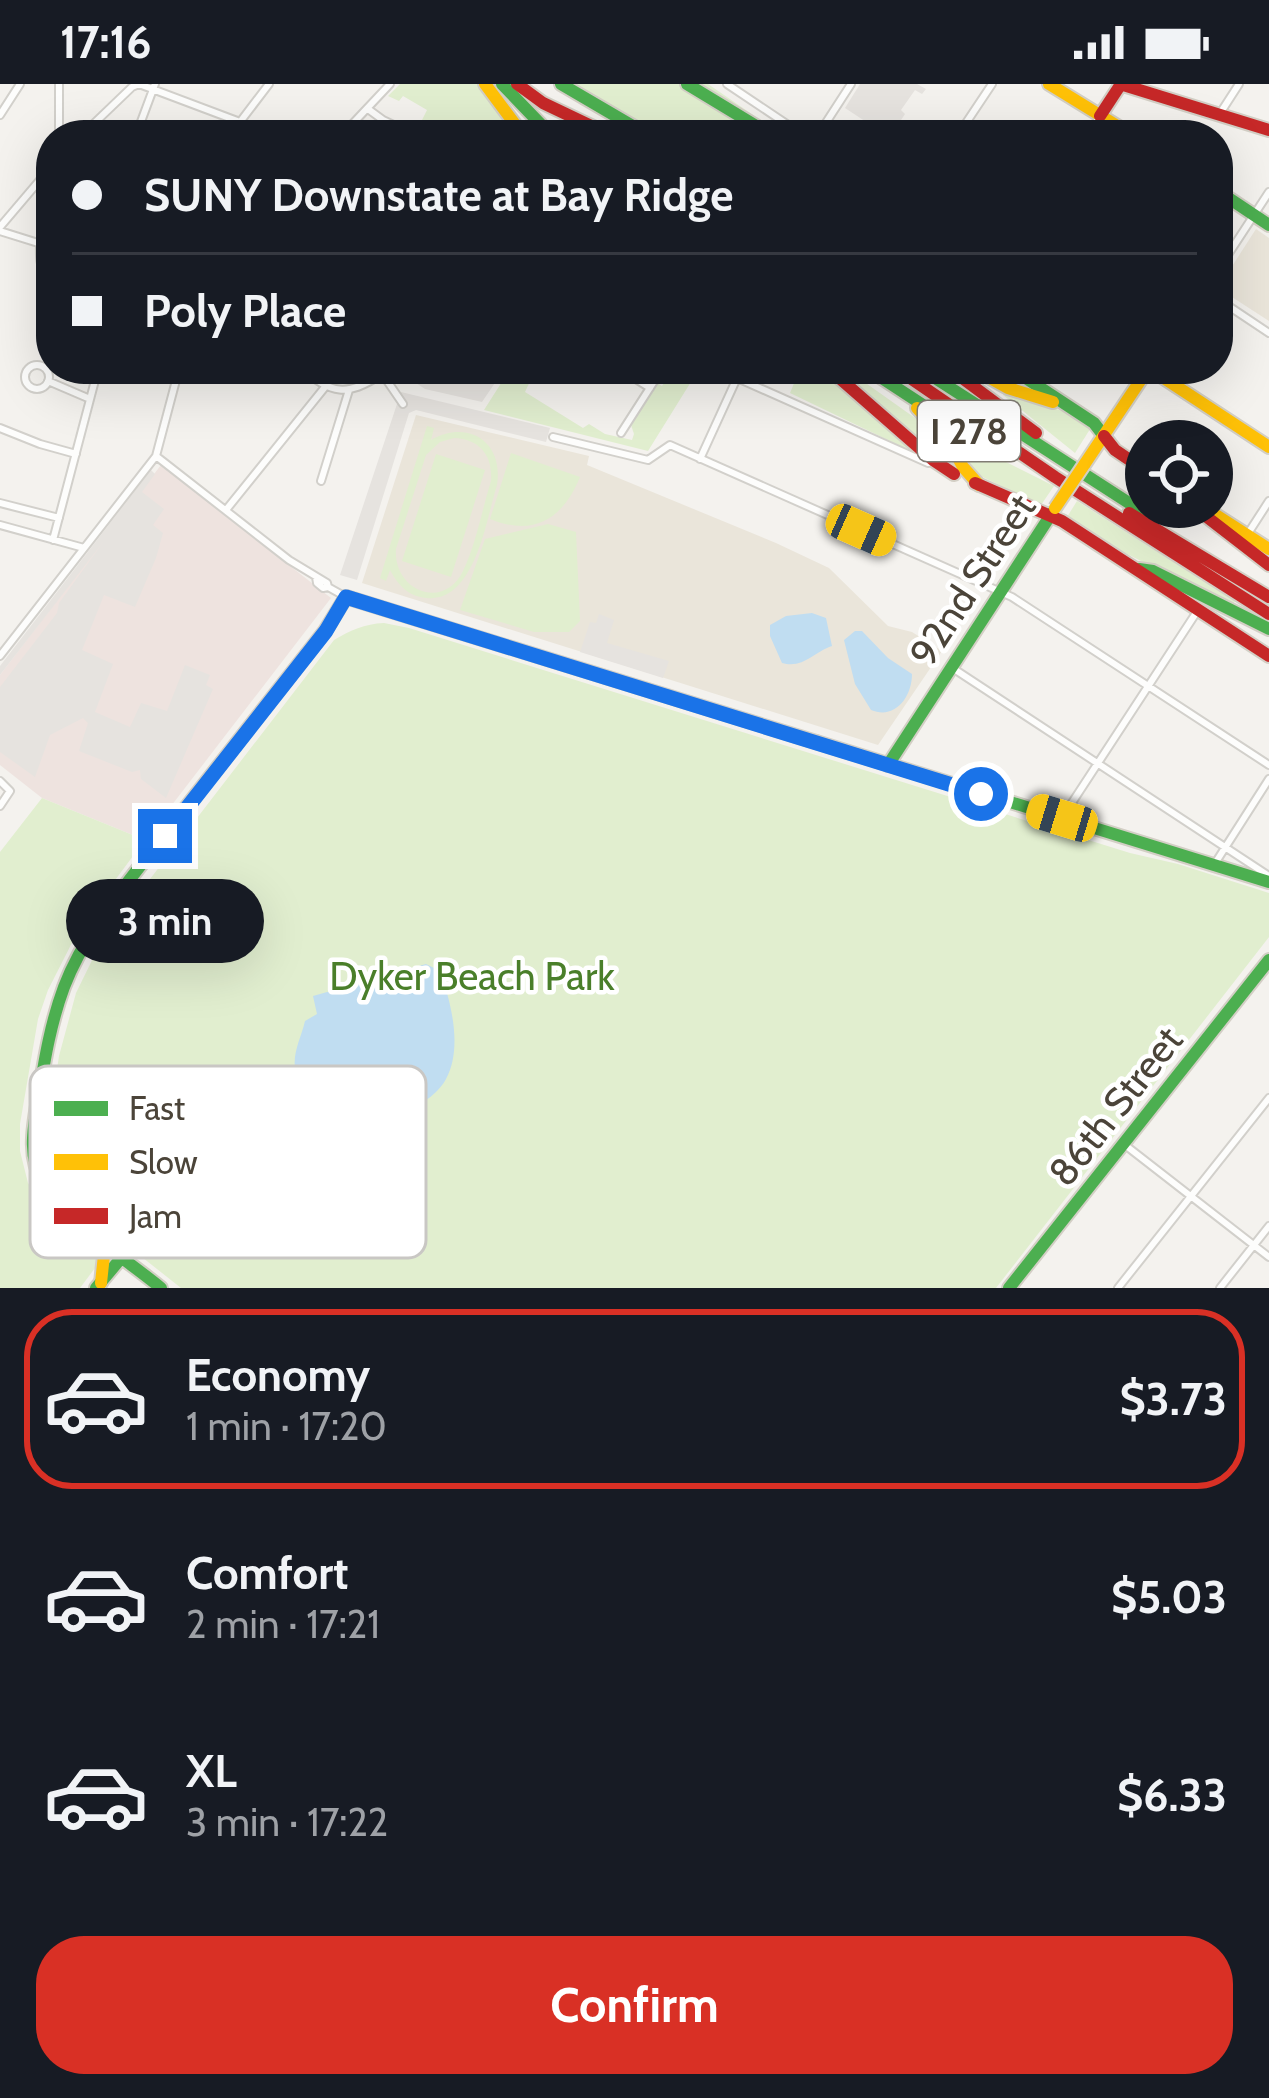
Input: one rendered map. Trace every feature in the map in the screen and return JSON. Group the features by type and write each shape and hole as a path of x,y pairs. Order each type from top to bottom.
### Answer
{"main road":[{"path":"485,84 512,120"},
{"path":"499,84 525,120"},
{"path":"499,84 536,120"},
{"path":"517,84 579,120"},
{"path":"533,84 567,120"},
{"path":"550,84 599,120"},
{"path":"565,84 626,120"},
{"path":"1049,84 1107,120"},
{"path":"1100,116 1121,84 1269,130"},
{"path":"697,85 709,100 747,120"},
{"path":"1233,201 1269,225"},
{"path":"847,384 954,474 1053,512 1269,656"},
{"path":"889,384 939,430 980,484"},
{"name":"I 278","path":"891,384 1055,476"},
{"name":"I 278","path":"919,384 1269,614"},
{"name":"I 278","path":"932,384 1134,516 1269,594"},
{"name":"I 278","path":"944,384 1269,594"},
{"name":"I 278","path":"970,384 1048,443 1059,459"},
{"path":"1001,384 1070,408"},
{"path":"1034,384 1094,423 1101,441 1125,457"},
{"name":"92nd Street","path":"888,765 1139,384"},
{"path":"1172,384 1269,447"},
{"path":"1233,527 1269,549"},
{"path":"1224,528 1269,565"},
{"path":"1139,569 1153,571 1269,629"},
{"path":"42,1066 66,982 100,922 326,631 346,597 1269,879"},
{"name":"86th Street","path":"1009,1288 1269,960"},
{"path":"98,1285 121,1258"},
{"path":"123,1258 161,1288"}],"street":[{"path":"0,115 20,84"},
{"path":"59,84 59,120"},
{"path":"98,120 139,84 235,120"},
{"path":"242,120 269,84"},
{"path":"357,120 390,84"},
{"path":"727,84 781,120"},
{"path":"828,120 851,84"},
{"path":"968,120 992,84"},
{"path":"1219,115 1239,84"},
{"path":"142,120 154,86"},
{"path":"368,109 382,120"},
{"path":"1097,120 1100,116"},
{"path":"36,185 0,229 36,242"},
{"path":"1233,247 1269,191"},
{"path":"1233,309 1269,333"},
{"path":"55,384 90,399"},
{"path":"53,540 94,384"},
{"path":"0,656 156,456 175,384"},
{"path":"321,384 349,390 359,384"},
{"path":"389,384 403,404"},
{"path":"644,384 650,388"},
{"path":"621,433 653,384"},
{"path":"700,459 733,384"},
{"path":"750,384 954,474"},
{"path":"226,510 325,387"},
{"path":"322,481 349,390"},
{"path":"0,428 76,454"},
{"path":"553,437 648,460 670,445 1012,597 1269,765"},
{"path":"156,456 346,597"},
{"path":"1247,535 1269,501"},
{"path":"0,503 58,518"},
{"path":"0,525 84,548"},
{"path":"1062,818 1198,610"},
{"path":"952,667 1269,879"},
{"path":"1214,865 1269,779"},
{"path":"0,781 10,790 0,806"},
{"path":"1118,1288 1269,1098"},
{"path":"1124,1144 1269,1257"},
{"path":"1220,1288 1269,1226"}],"shaded area":[{"path":"860,84 917,84 926,89 922,94 915,90 901,110 905,114 901,120 863,120 845,108"},
{"path":"1256,229 1269,238 1269,321 1233,298 1233,265"},
{"path":"418,384 494,384 482,402"},
{"path":"401,392 550,428 546,442 416,410 409,413 357,580 340,575"},
{"path":"416,415 589,456 587,465 829,568 888,626 912,632 942,651 878,745 362,583"},
{"path":"161,465 331,598 145,840 42,798 0,765 0,675"},
{"path":"151,470 155,474 142,492 164,509 153,525 163,533 156,558 135,607 104,595 82,650 113,664 95,712 130,727 141,703 167,711 185,665 210,675 206,685 213,689 166,798 141,779 140,770 132,772 79,751 88,723 83,718 50,735 35,777 0,752 0,687 104,541 0,675 0,666"},
{"path":"599,614 614,620 607,643 669,661 663,678 580,652 590,622 596,623"}],"green space":[{"path":"400,84 481,84 504,120 422,120 427,110 403,96 399,101 388,96"},
{"path":"575,84 708,84 760,120 630,120"},
{"path":"501,384 529,384 525,392 583,428 589,424 605,434 632,440 631,425 656,384 690,384 648,451 484,410"},
{"path":"794,384 838,384 919,455 790,393"},
{"path":"852,384 867,384 932,430 960,473 940,462"},
{"path":"1004,391 1092,426 1075,453 1003,395"},
{"path":"427,426 434,428 431,440 458,432 480,438 495,457 497,485 467,574 443,596 426,598 404,589 390,570 386,581 380,578","holes":["463,439 483,450 491,481 463,571 444,590 421,591 403,576 396,549 426,455 440,442"]},
{"path":"948,433 1054,486 1041,505 968,470"},
{"path":"511,453 580,477 565,504 533,525 490,519"},
{"path":"436,454 485,470 451,577 402,561"},
{"path":"1077,501 1235,601 1232,606 1127,554 1067,517"},
{"path":"548,524 576,532 580,621 569,632 534,632 460,610 485,539"},
{"name":"Dyker Beach Park","path":"370,625 409,628 1269,893 1269,937 996,1288 181,1288 143,1258 426,1258 426,1066 58,1066 76,993 100,944 334,640"},
{"path":"42,798 145,840 80,927 48,990 38,1019 20,1124 20,1151 30,1186 30,1258 96,1258 95,1268 80,1288 0,1288 0,852"}],"water":[{"path":"812,613 826,618 832,646 802,662 782,663 770,625 786,616"},
{"path":"862,631 912,674 905,698 895,709 871,710 855,684 844,640"},
{"path":"426,964 440,971 454,1025 454,1053 443,1084 426,1100 426,1066 295,1066 305,1021 317,1014 313,996"}],"traffic: fast":[{"path":"502,84 537,120"},
{"path":"561,84 622,120"},
{"path":"687,84 746,120"},
{"path":"1233,201 1269,225"},
{"path":"891,384 1003,449"},
{"path":"944,384 1125,500"},
{"path":"1035,384 1094,423 1104,436"},
{"path":"888,765 1052,513"},
{"path":"1139,569 1153,571 1269,629"},
{"path":"816,742 1269,882"},
{"path":"44,1066 59,1000 73,966 109,907 166,833"},
{"path":"1009,1288 1269,960"},
{"path":"96,1288 121,1258"},
{"path":"123,1258 161,1288"}],"traffic: slow":[{"path":"485,84 512,120"},
{"path":"1049,84 1108,120"},
{"path":"1001,384 1053,402"},
{"path":"1084,465 1138,384"},
{"path":"1173,384 1269,447"},
{"path":"917,408 979,485"},
{"path":"1055,508 1084,465"},
{"path":"1233,526 1269,549"},
{"path":"166,833 325,631 346,597 816,742"},
{"path":"101,1283 104,1258"}],"traffic: jam":[{"path":"517,84 579,120"},
{"path":"1120,84 1269,130"},
{"path":"1100,116 1121,84"},
{"path":"846,384 954,474"},
{"path":"919,384 1269,614"},
{"path":"970,384 1036,433"},
{"path":"1104,436 1125,457"},
{"path":"975,483 1062,521 1269,656"},
{"path":"1154,528 1269,597"},
{"path":"1221,528 1269,565"}],"route":[{"path":"165,836 326,631 346,597 981,794"}]}
